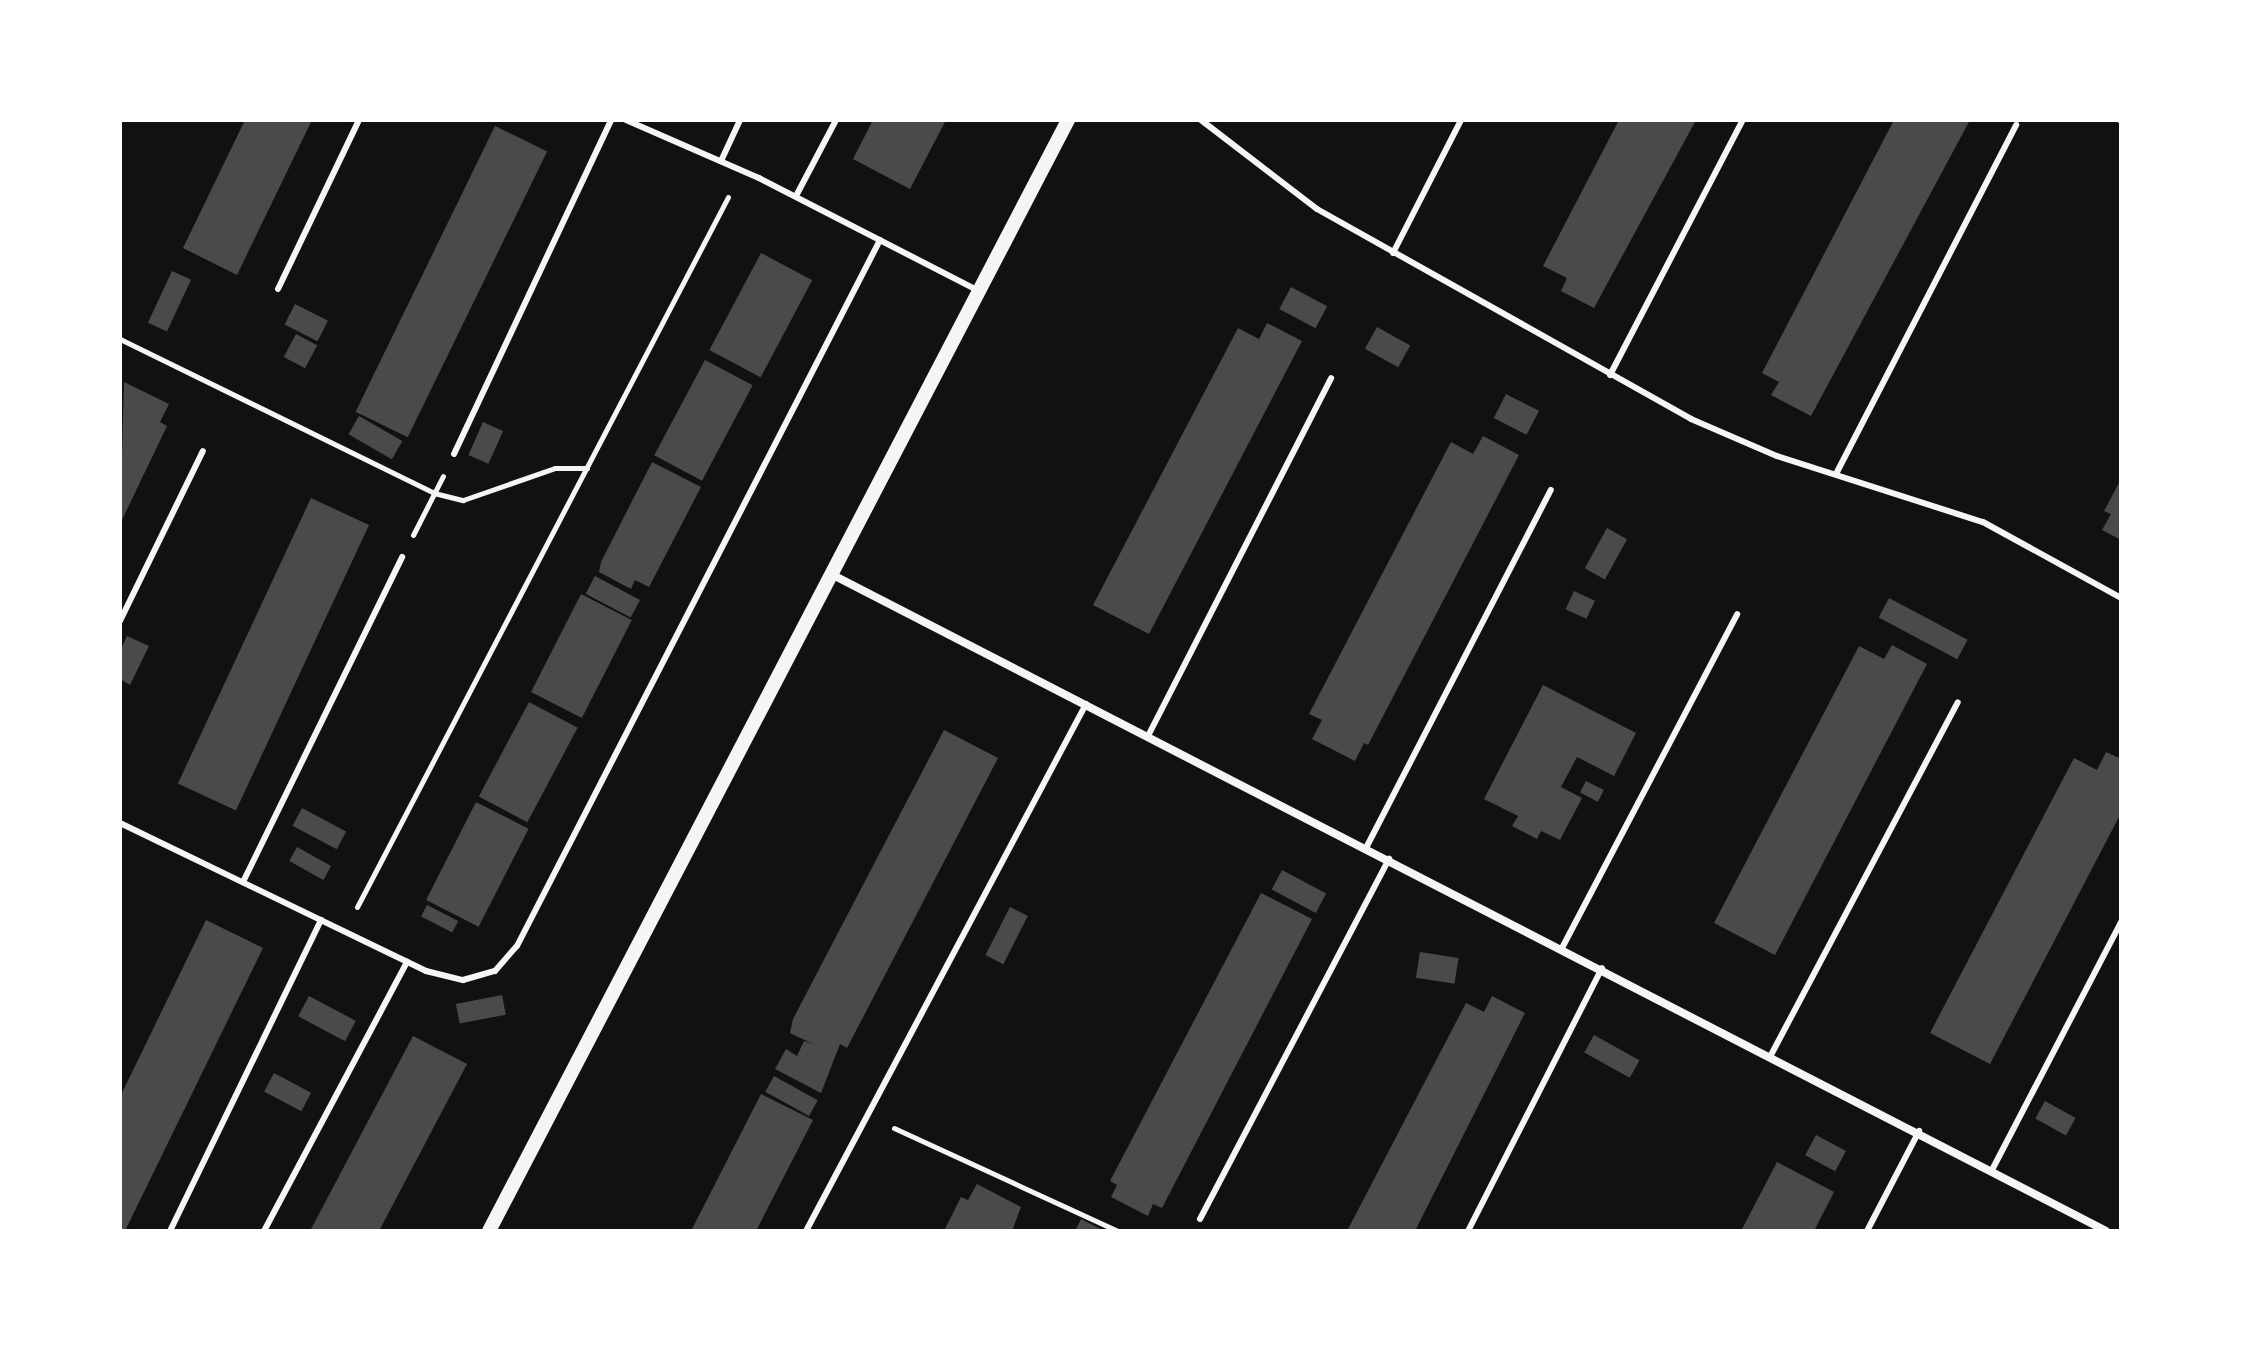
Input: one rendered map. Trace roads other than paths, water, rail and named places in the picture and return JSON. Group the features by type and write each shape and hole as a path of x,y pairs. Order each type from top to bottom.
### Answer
{"street":[{"path":"489,1231 1068,120"},
{"path":"831,574 1919,1131 2106,1231"}],"lane":[{"path":"278,289 359,120"},
{"path":"454,454 611,120"},
{"path":"626,120 796,196 979,291"},
{"path":"721,161 740,120"},
{"path":"796,196 836,120"},
{"path":"1201,120 1317,209 1691,419 1836,474 1983,522 2121,598"},
{"path":"1393,253 1461,120"},
{"path":"1610,375 1743,120"},
{"path":"1836,474 2016,125"},
{"path":"120,823 407,962 463,980 495,971 517,946 880,240"},
{"path":"1148,736 1331,378"},
{"path":"120,621 203,451"},
{"path":"1366,848 1551,490"},
{"path":"243,882 402,557"},
{"path":"1562,948 1737,614"},
{"path":"1771,1055 1958,702"},
{"path":"806,1231 1086,704"},
{"path":"1200,1219 1389,859"},
{"path":"170,1231 321,920"},
{"path":"1992,1170 2121,922"},
{"path":"264,1231 407,962"},
{"path":"1468,1231 1602,968"},
{"path":"1867,1231 1919,1131"}]}
